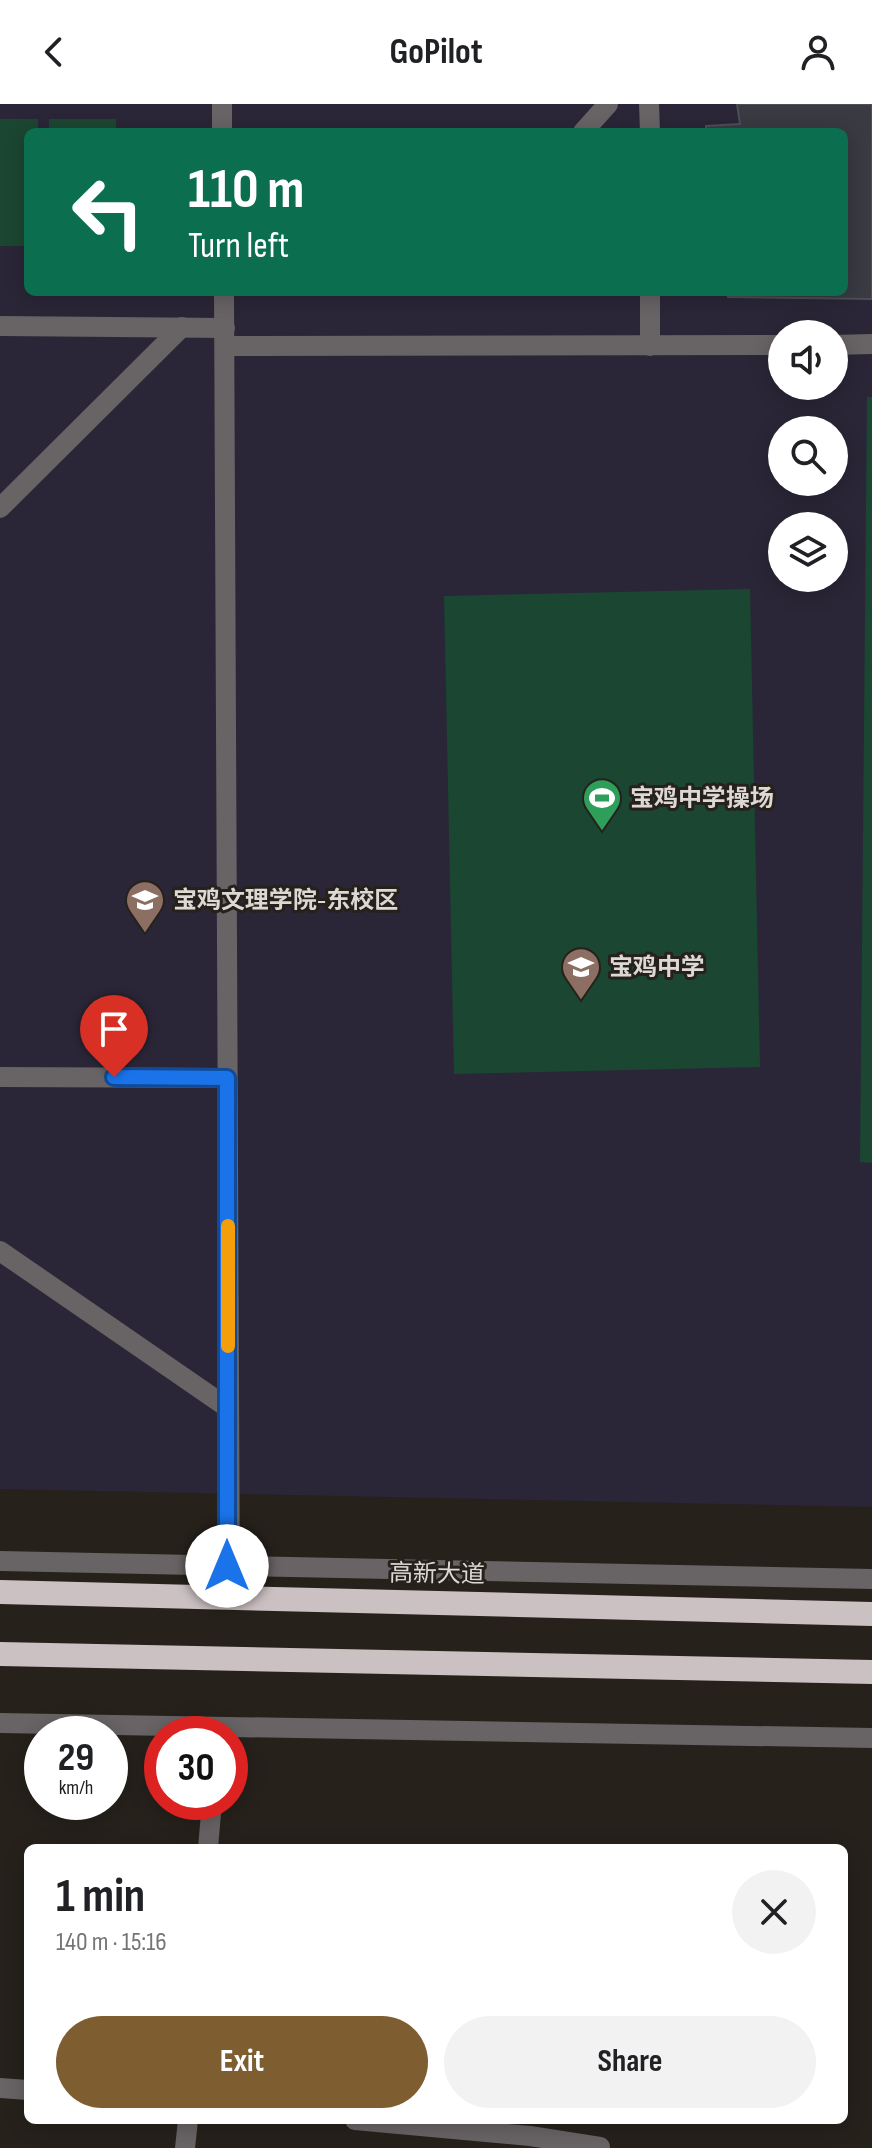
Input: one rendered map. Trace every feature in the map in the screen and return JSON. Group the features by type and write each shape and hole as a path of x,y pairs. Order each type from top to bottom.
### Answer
{"highway":[{"name":"高新大道","path":"0,1592 872,1614"},
{"path":"0,1654 872,1672"}],"street":[{"path":"222,104 222,128"},
{"path":"587,128 608,104"},
{"path":"649,104 650,128"},
{"path":"224,296 227,1566 230,1597"},
{"path":"650,296 650,346"},
{"path":"0,326 182,327 225,337 650,346 768,345"},
{"path":"0,508 182,327"},
{"path":"848,345 872,344"},
{"path":"0,1077 227,1078"},
{"path":"0,1251 228,1408"},
{"path":"0,1561 872,1579"},
{"path":"0,1723 144,1728"},
{"path":"248,1730 872,1738"},
{"path":"208,1844 210,1820"},
{"path":"0,2088 24,2090"},
{"path":"185,2148 188,2124"},
{"path":"402,2124 530,2135 600,2147"}],"shaded area":[{"path":"0,104 872,104 872,1507 0,1489"}],"green space":[{"path":"0,119 38,119 38,128 24,128 24,246 0,246"},
{"path":"49,119 116,119 116,128 49,128"},
{"path":"867,397 872,397 872,1163 860,1162"},
{"name":"宝鸡中学操场","path":"750,589 760,1067 454,1074 444,596"}],"building":[{"path":"737,104 872,104 872,299 728,297 848,296 848,128 706,128 740,124"}],"slow traffic":[{"path":"228,1226 228,1346"}],"place":[{"name":"宝鸡中学操场","path":"602,832"},
{"name":"宝鸡文理学院-东校区","path":"145,934"},
{"name":"宝鸡中学","path":"581,1001"}],"route":[{"path":"114,1077 227,1078 227,1566"}]}
